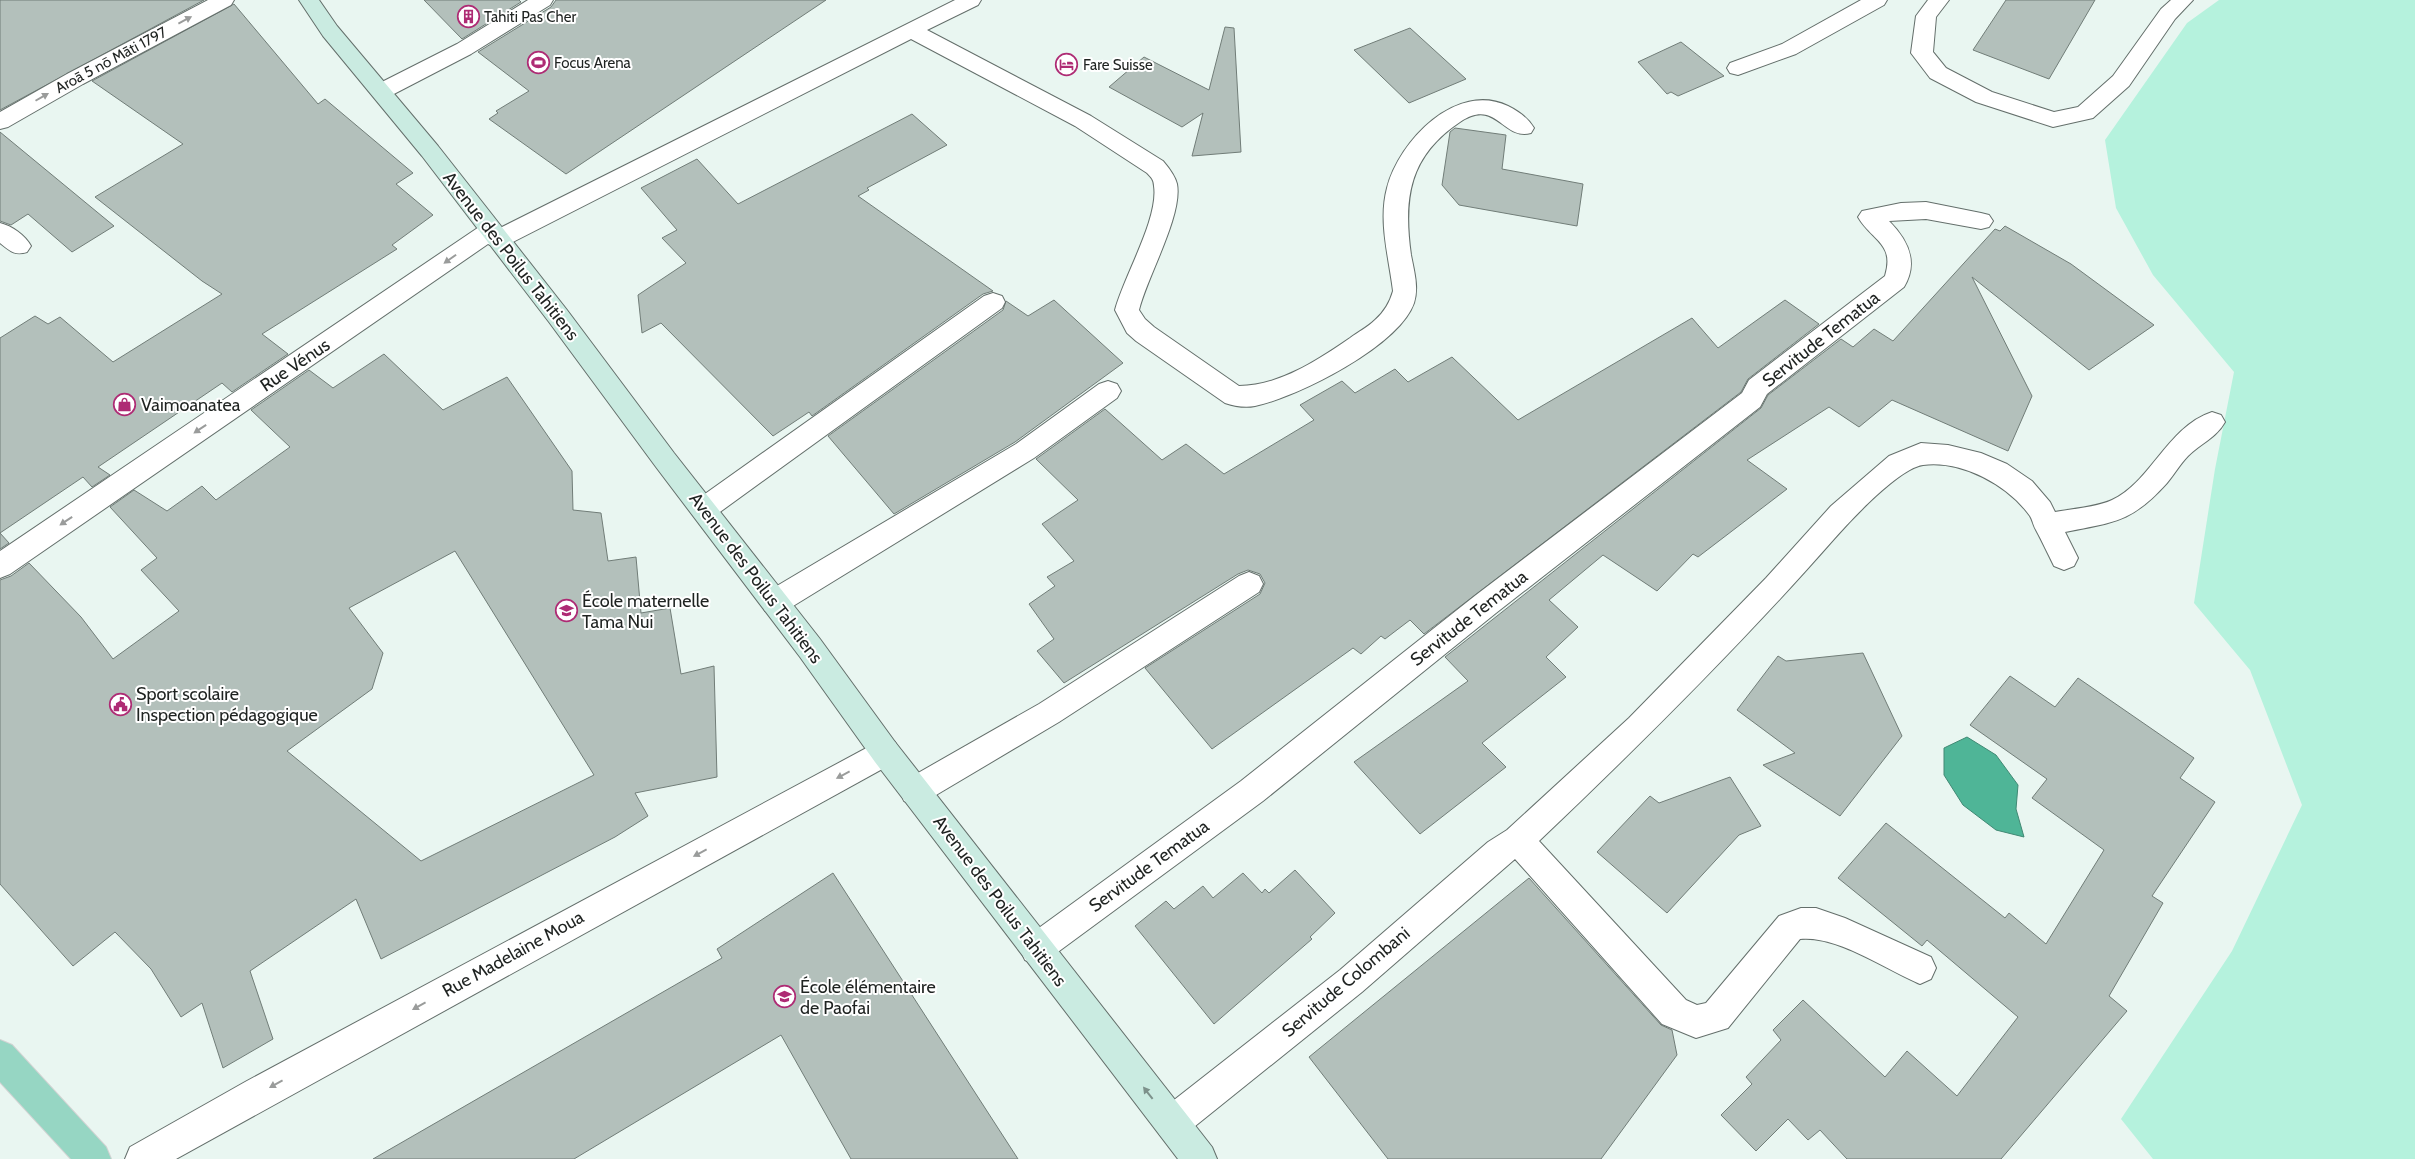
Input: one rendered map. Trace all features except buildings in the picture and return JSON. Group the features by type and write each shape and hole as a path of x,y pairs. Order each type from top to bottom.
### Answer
{"main road":[{"name":"Avenue des Poilus Tahitiens","path":"309,0 330,31 382,91 558,316 885,752 1200,1159"},
{"path":"0,1057 94,1159"}],"street":[{"name":"Aroā 5 nō Māti 1797","path":"0,122 68,82 224,0"},
{"path":"382,91 464,49 543,0"},
{"name":"Rue Vénus","path":"0,566 494,235 912,31 971,0"},
{"path":"1738,68 1789,49 1877,0"},
{"path":"1939,0 1926,16 1922,53 1938,72 1984,97 2053,120 2085,113 2121,81 2168,14 2183,0"},
{"path":"912,31 1083,121 1155,167 1164,177 1167,188 1165,205 1130,294 1127,310 1136,326 1234,396 1254,396 1282,387 1328,366 1384,327 1401,305 1405,291 1395,198 1406,167 1423,144 1446,121 1464,109 1479,106 1505,113 1523,128"},
{"name":"Servitude Tematua","path":"1036,949 1252,791 1486,604 1751,400 1758,387 1896,281 1902,266 1897,243 1870,216 1901,210 1937,209 1981,221"},
{"path":"0,231 19,246"},
{"path":"704,509 993,302"},
{"path":"774,602 1025,452 1108,391"},
{"path":"2047,525 2118,510 2134,499 2158,475 2179,448 2212,422"},
{"name":"Servitude Colombani","path":"1172,1123 1351,981 1499,852 1518,840 1639,727 1776,586 1840,514 1876,480 1898,463 1921,454 1972,460 1998,472 2023,489 2041,510 2064,558"},
{"path":"915,791 1049,713 1249,584"},
{"name":"Rue Madelaine Moua","path":"142,1159 265,1089 885,752"},
{"path":"1518,840 1674,1012 1696,1022 1716,1016 1790,927 1797,924 1806,922 1824,925 1920,968"}],"shaded area":[{"path":"2219,0 2415,0 2415,1159 2153,1159 2121,1119 2232,951 2302,805 2250,670 2194,603 2215,469 2234,372 2153,275 2116,208 2105,140 2187,23"},
{"path":"1967,737 1996,755 2018,785 2016,809 2024,837 1996,830 1963,805 1944,775 1944,748"}],"place":[{"name":"Tahiti Pas Cher","path":"468,17"},
{"name":"Focus Arena","path":"538,63"},
{"name":"Fare Suisse","path":"1067,65"},
{"name":"Vaimoanatea","path":"125,405"},
{"name":"École maternelle Tama Nui","path":"566,611"},
{"name":"Sport scolaire Inspection pédagogique","path":"120,704"},
{"name":"École élémentaire de Paofai","path":"784,997"}]}
